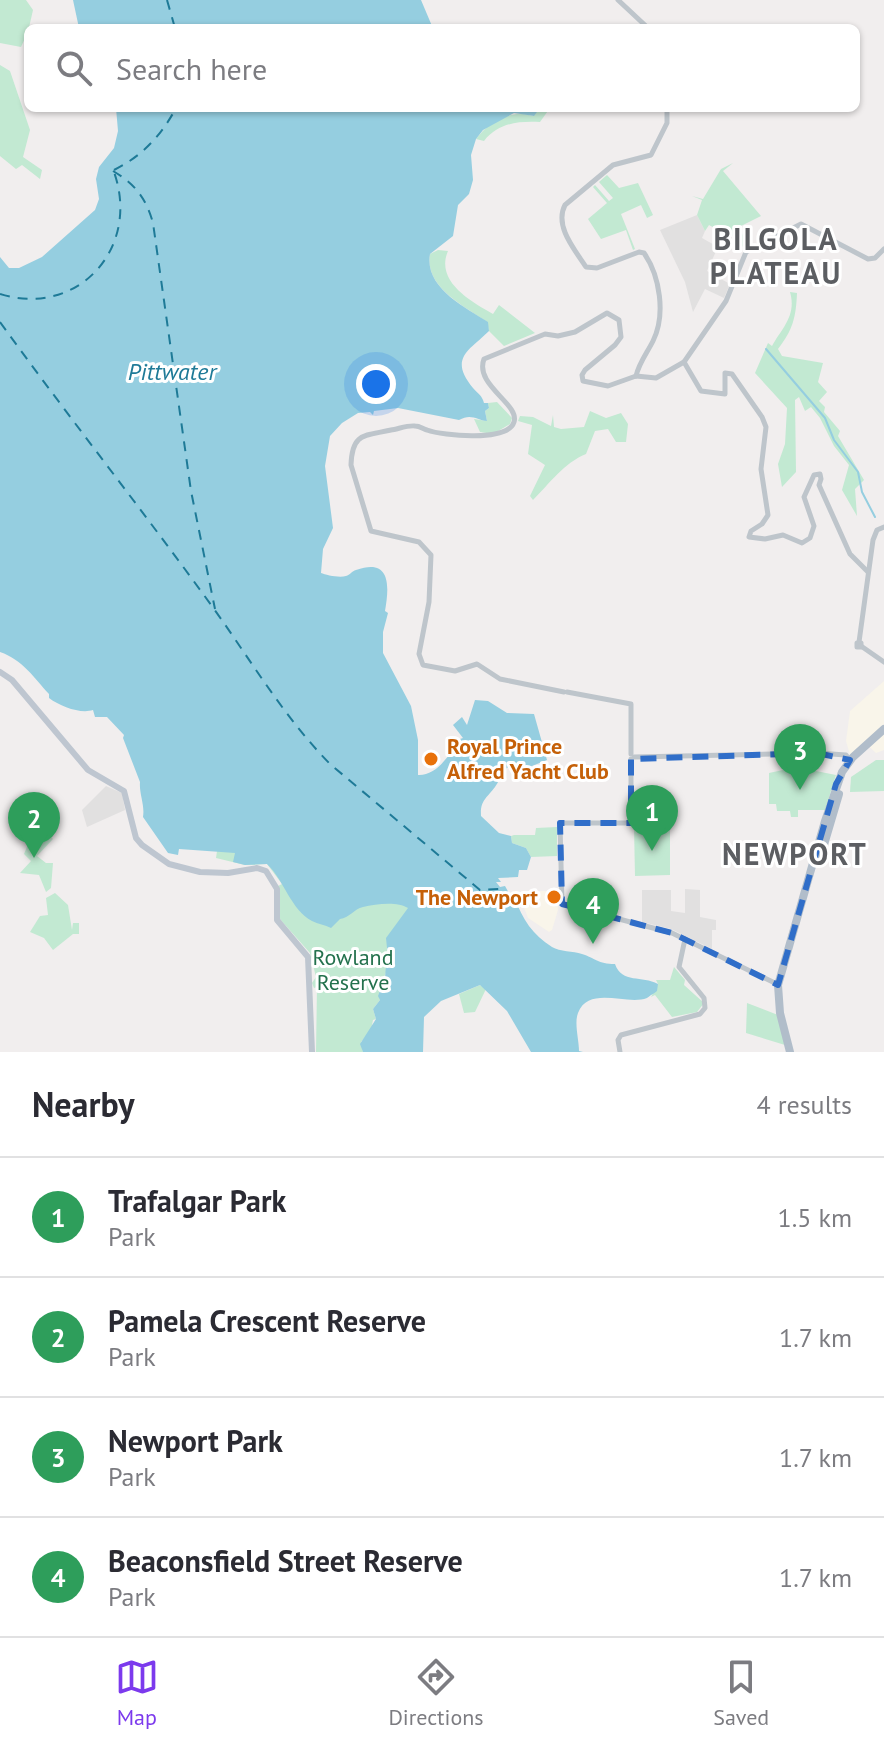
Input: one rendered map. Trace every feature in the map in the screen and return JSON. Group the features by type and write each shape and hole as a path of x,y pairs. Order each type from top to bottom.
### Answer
{"main road":[{"path":"0,672 12,680 88,770 124,791 134,834 142,845 169,864 186,870 213,873 260,868 271,877 277,892 277,920 308,957 312,1052"},
{"path":"792,1052 778,1000 839,777 884,729"},
{"path":"865,748 884,736"}],"street":[{"path":"618,0 644,24"},
{"path":"636,376 657,330 660,292 649,262 644,253 639,252 597,268 586,267 563,229 562,210 613,165 651,155 667,123 667,112"},
{"path":"781,985 672,933 566,907 562,903 560,823 631,823 631,704 500,679 477,664 455,671 423,665 419,654 429,602 431,555 419,542 371,531 351,465 354,444 365,435 413,425 428,431 492,436 509,429 514,423 514,414 485,377 481,366 484,359 545,334 567,335 610,313 621,324 621,337 583,372 583,381 608,386 636,376 656,378 684,362 726,301 743,257 751,248 801,224 868,259 875,258 884,249"},
{"path":"684,362 701,391 725,394 725,373 732,374 766,427 761,469 768,515 762,524 751,531 749,537 765,539 783,535 799,543 810,538 814,526 804,497 814,475 820,474 819,485 849,551 868,572"},
{"path":"884,527 877,530 868,572 860,644 884,662"},
{"path":"632,757 817,753 846,755 852,762"},
{"path":"620,1052 618,1040 621,1035 700,1014 705,1008 704,998 679,967 685,939"}],"highlighted area":[{"path":"817,753 850,760 836,784 778,985 672,933 562,904 560,823 631,823 631,759"}],"shaded area":[{"path":"697,215 705,231 702,238 718,247 707,271 730,284 724,298 705,289 693,312 685,282 660,230"},
{"path":"884,681 884,750 876,753 865,743 850,755 846,741 850,711"},
{"path":"106,786 122,793 125,810 87,827 82,810"},
{"path":"685,889 700,890 700,917 716,920 716,930 712,930 712,949 671,929 642,922 642,890 671,890 671,911 685,913"},
{"name":"The Newport","path":"532,891 557,891 558,910 549,932 528,918 520,897 524,893 529,896"}],"green space":[{"path":"0,0 26,0 33,10 30,24 24,24 21,47 0,43"},
{"path":"0,65 10,71 30,130 23,157 42,170 40,179 22,165 16,169 0,156"},
{"path":"536,112 547,112 540,122 509,124 484,141 476,139 501,118 517,114 533,116"},
{"path":"733,163 723,171 761,216 739,227 748,246 744,248 729,232 727,235 709,225 705,231 697,215 702,200 692,196 703,199 721,169"},
{"path":"607,175 619,188 638,183 653,215 647,218 641,205 621,214 633,250 626,230 601,239 588,219 607,203 593,187 595,185 609,201 613,198 599,182"},
{"path":"438,250 448,251 446,272 450,281 465,296 493,314 499,305 535,333 504,346 489,331 487,322 439,286 430,266 430,254"},
{"path":"790,292 797,293 795,316 778,349 782,356 823,363 818,382 827,392 819,401 840,431 838,436 864,480 855,489 857,516 842,490 849,465 834,446 820,418 811,407 805,411 799,397 795,400 796,472 782,487 778,464 785,444 787,408 755,373 768,343 772,346 787,322 792,301"},
{"path":"497,402 512,418 510,424 493,434 480,432 474,419 487,421 485,411 489,408 488,403"},
{"path":"590,411 606,418 621,413 628,424 626,442 616,442 608,429 595,431 586,454 564,468 533,500 530,496 545,465 528,454 532,425 518,421 520,416 533,417 551,426 553,415 554,427 561,429 584,427"},
{"path":"876,760 884,760 884,791 850,792 851,777"},
{"path":"811,770 836,775 825,810 798,810 798,817 791,817 790,811 777,811 776,804 769,804 769,773"},
{"path":"35,820 53,839 37,856 46,863 53,863 51,888 46,892 39,875 20,873 31,861 24,854 31,837 27,828"},
{"path":"670,826 670,875 635,876 634,827"},
{"path":"557,827 557,856 531,857 526,848 512,843 511,836 535,835 536,828"},
{"name":"Rowland Reserve","path":"231,849 429,901 389,965 380,1000 373,1009 376,1019 361,1042 363,1052 316,1052 317,987 314,988 312,983 316,977 310,953 279,918 278,886 282,884 267,864 245,865 216,858 217,851 229,852"},
{"path":"55,893 68,905 72,930 73,923 79,923 79,934 73,934 53,950 44,938 30,932 40,916 48,915 46,898"},
{"path":"674,967 685,980 684,985 704,1003 697,1012 672,1017 655,995 651,997 658,984 656,980 670,980"},
{"path":"480,985 486,989 475,1012 464,1013 459,994"},
{"path":"747,1003 778,1015 785,1045 746,1033"}],"water":[{"path":"73,0 421,0 431,24 78,24"},
{"name":"Pittwater","path":"116,112 537,112 534,116 514,113 483,130 476,139 471,155 473,180 469,194 458,205 453,236 430,254 430,266 439,286 458,303 488,322 489,331 469,349 462,362 466,378 484,403 488,403 489,408 485,411 487,421 470,417 459,420 398,408 374,411 373,415 370,412 358,413 342,423 330,436 325,466 333,528 323,549 321,573 343,577 368,567 382,571 386,577 385,611 388,613 383,632 383,653 411,706 418,740 418,775 437,768 463,738 453,725 462,717 467,725 475,700 488,701 507,713 534,714 547,760 522,770 510,766 506,768 482,806 481,816 499,833 511,836 512,843 526,848 531,857 527,870 519,870 518,877 498,878 501,882 496,882 500,887 505,886 515,898 529,926 552,947 615,964 627,977 658,984 657,991 647,998 599,998 583,1005 576,1022 579,1051 583,1052 531,1052 507,1011 480,985 441,1001 424,1017 423,1052 363,1052 360,1044 376,1019 373,1009 380,1000 378,996 386,965 391,961 386,938 408,908 392,904 363,907 340,919 331,928 312,921 298,910 267,864 233,862 235,853 179,849 178,855 168,853 143,817 140,782 124,735 107,717 95,717 93,710 65,707 49,698 49,694 22,665 0,652 0,257 9,268 19,268 42,257 95,210 99,199 96,179 99,167 114,148 118,131"}],"waterway":[{"path":"766,349 825,418 834,440 858,472 862,492 875,517"}],"ferry route":[{"path":"167,0 174,24"},
{"path":"114,170 150,144 174,112"},
{"path":"113,171 139,192 153,223 191,491 215,609"},
{"path":"0,294 28,299 55,296 77,286 96,270 110,250 119,226 120,200 114,172"},
{"path":"0,322 313,746 330,764 480,890 499,889"}],"place":[{"name":"Royal Prince Alfred Yacht Club","path":"431,759"},
{"name":"Newport Park","path":"800,790"},
{"name":"Trafalgar Park","path":"652,851"},
{"name":"Pamela Crescent Reserve","path":"34,858"},
{"name":"The Newport","path":"554,897"},
{"name":"Beaconsfield Street Reserve","path":"593,944"}],"district":[{"name":"BILGOLA PLATEAU","path":"776,255"},
{"name":"NEWPORT","path":"795,853"}]}
